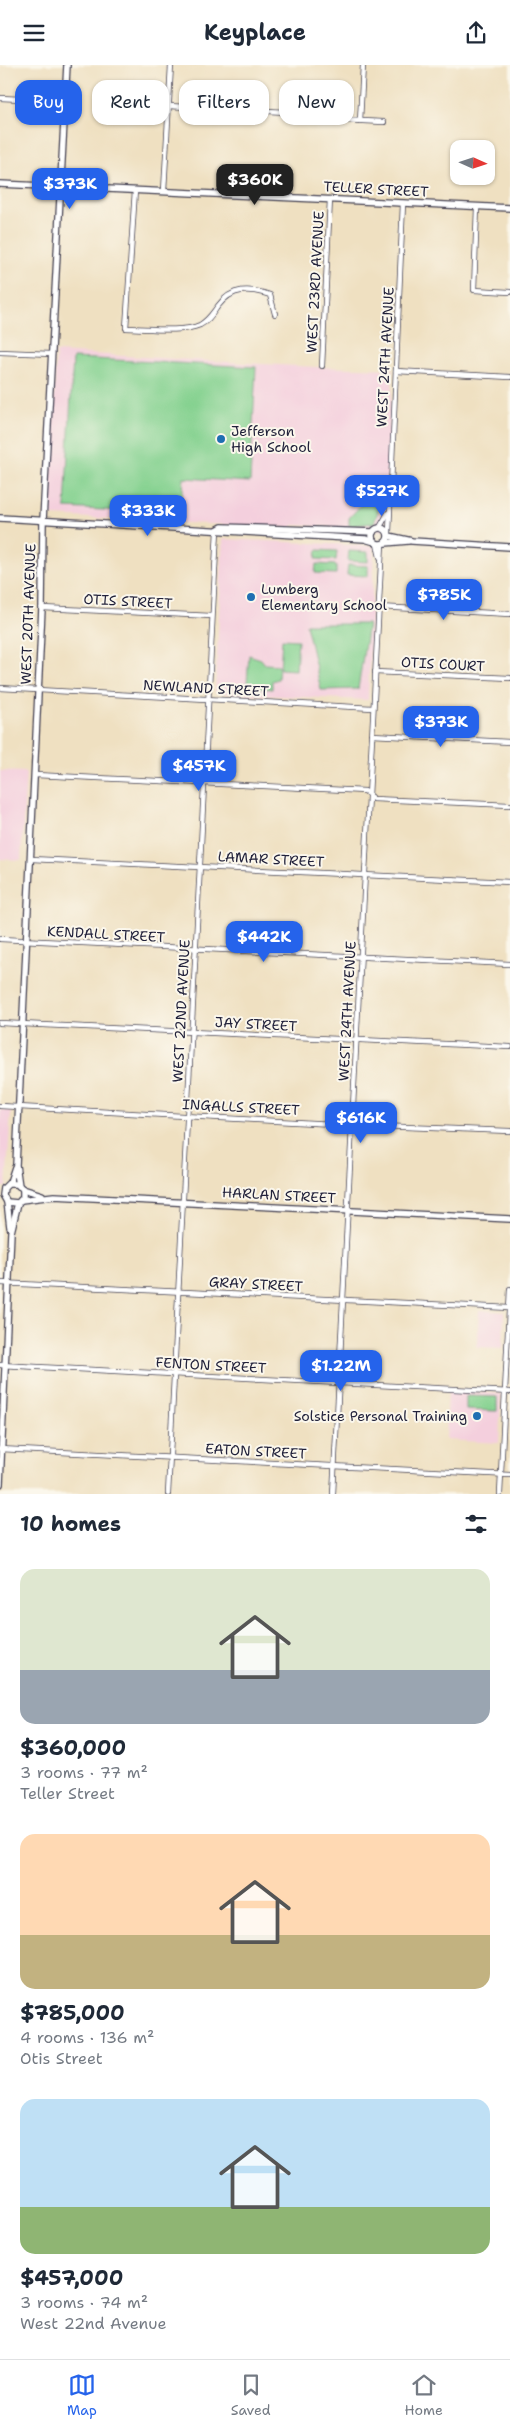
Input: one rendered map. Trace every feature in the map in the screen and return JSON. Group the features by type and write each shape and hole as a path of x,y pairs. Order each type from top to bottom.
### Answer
{"street":[{"name":"WEST 20TH AVENUE","path":"66,80 67,65"},
{"path":"169,86 170,65"},
{"path":"360,121 363,65"},
{"path":"0,98 15,99"},
{"path":"169,106 286,112 322,119 384,122"},
{"name":"WEST 20TH AVENUE","path":"20,1202 21,1187 16,1165 42,608 43,520 64,125"},
{"path":"164,191 167,125"},
{"name":"TELLER STREET","path":"0,184 510,208"},
{"path":"135,189 126,328 186,329 199,326 210,318 219,304 235,291 254,290 270,295 276,314"},
{"name":"WEST 23RD AVENUE","path":"322,366 330,199"},
{"name":"WEST 24TH AVENUE","path":"389,535 403,203"},
{"path":"477,207 474,291 510,292"},
{"path":"0,352 52,354"},
{"path":"396,371 510,377"},
{"name":"WEST 24TH AVENUE","path":"380,527 389,512"},
{"path":"0,518 217,529 222,527 373,532 380,527 385,529 389,535 412,541"},
{"path":"217,529 222,532 365,539 380,543 412,541 510,547"},
{"name":"WEST 22ND AVENUE","path":"168,1494 217,529"},
{"path":"373,532 372,537 380,543"},
{"path":"380,543 389,535"},
{"name":"WEST 24TH AVENUE","path":"333,1494 358,1041 364,876 381,558 380,543"},
{"path":"378,607 510,614"},
{"name":"OTIS STREET","path":"42,608 212,617"},
{"name":"OTIS COURT","path":"375,672 510,678"},
{"name":"NEWLAND STREET","path":"0,687 38,691 373,708"},
{"path":"372,735 510,742"},
{"path":"35,775 365,791 373,799 510,805"},
{"name":"LAMAR STREET","path":"31,859 510,882"},
{"name":"KENDALL STREET","path":"0,939 510,964"},
{"name":"JAY STREET","path":"0,1023 510,1047"},
{"name":"INGALLS STREET","path":"0,1106 352,1125 510,1131"},
{"name":"WEST 20TH AVENUE","path":"4,1188 16,1165"},
{"name":"HARLAN STREET","path":"4,1188 21,1187 47,1196"},
{"path":"0,1484 3,1365 10,1284 11,1232 4,1200 4,1188"},
{"name":"HARLAN STREET","path":"4,1200 20,1202 47,1196 510,1219"},
{"path":"11,1232 20,1202"},
{"name":"GRAY STREET","path":"0,1283 510,1308"},
{"path":"500,1494 508,1392 510,1289"},
{"name":"FENTON STREET","path":"3,1365 508,1392"},
{"name":"EATON STREET","path":"1,1449 510,1475"}],"shaded area":[{"name":"Jefferson High School","path":"56,352 315,367 393,369 384,531 335,530 331,527 294,525 290,528 53,516 49,510"},
{"path":"223,539 374,546 368,700 215,693"},
{"path":"0,771 26,772 21,860 0,859"},
{"path":"0,1110 11,1111 6,1187 0,1187"},
{"path":"479,1310 504,1312 503,1348 477,1347"},
{"path":"448,1390 501,1394 499,1443 446,1440"}],"green space":[{"path":"73,358 256,367 250,482 184,478 181,514 65,508"},
{"path":"365,501 381,502 374,523 349,526 349,518"},
{"path":"317,550 337,551 336,560 316,559"},
{"path":"349,551 368,552 368,562 348,561"},
{"path":"316,564 336,565 336,574 315,573"},
{"path":"348,565 368,566 368,576 347,575"},
{"path":"306,624 368,624 358,689 321,690"},
{"path":"282,639 298,640 296,670 280,669"},
{"path":"249,655 261,659 265,664 279,665 278,679 272,681 272,689 262,688 256,691 255,687 247,683"},
{"path":"466,1396 497,1397 497,1411 466,1410"}],"place":[{"name":"Jefferson High School","path":"221,439"},
{"name":"Lumberg Elementary School","path":"251,597"},
{"name":"Solstice Personal Training","path":"477,1416"}]}
